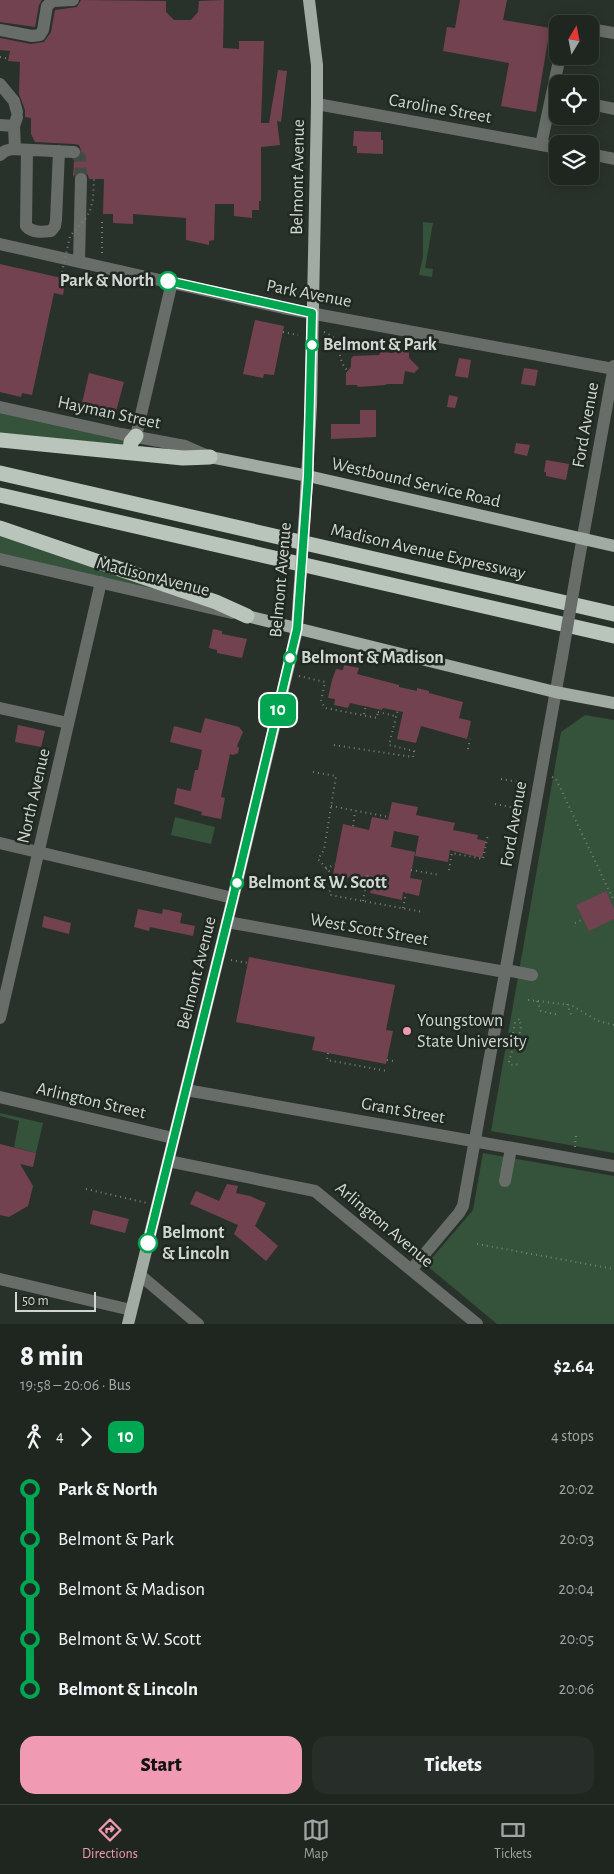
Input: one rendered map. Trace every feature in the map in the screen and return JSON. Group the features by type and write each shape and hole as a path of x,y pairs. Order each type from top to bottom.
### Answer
{"highway":[{"path":"130,452 131,442 136,436"},
{"path":"0,440 183,458 210,457"},
{"name":"Madison Avenue Expressway","path":"0,473 614,614"},
{"path":"0,495 614,636"},
{"path":"0,528 216,602 247,616"}],"main road":[{"name":"Belmont Avenue","path":"128,1324 297,629 308,476 317,104 316,65 309,0"},
{"name":"Westbound Service Road","path":"210,457 308,476 614,546"},
{"name":"Madison Avenue","path":"247,616 555,692 614,703"}],"street":[{"path":"0,30 32,36 40,35 43,30 47,6 53,0 73,0"},
{"path":"599,30 614,33"},
{"path":"0,84 14,101 21,150 26,226 33,231 51,231 55,226 59,151"},
{"name":"Caroline Street","path":"317,104 549,147"},
{"path":"599,106 614,108"},
{"path":"0,125 16,119"},
{"path":"541,146 549,119"},
{"path":"0,156 5,151 21,150 74,152"},
{"path":"599,156 614,159"},
{"path":"78,261 88,179"},
{"name":"Park Avenue","path":"0,244 312,313 614,368"},
{"path":"136,436 172,282"},
{"name":"Ford Avenue","path":"411,1270 463,1206 614,368"},
{"name":"Hayman Street","path":"0,406 185,446 210,457"},
{"name":"Madison Avenue","path":"0,559 247,616"},
{"name":"North Avenue","path":"0,1018 101,582"},
{"path":"0,708 68,723"},
{"path":"0,843 233,898"},
{"name":"West Scott Street","path":"227,922 532,975"},
{"name":"Grant Street","path":"186,1090 614,1166"},
{"name":"Arlington Street","path":"0,1097 173,1138"},
{"path":"505,1181 511,1148"},
{"name":"Arlington Avenue","path":"168,1161 315,1191 477,1324"},
{"path":"140,1275 198,1324"},
{"path":"0,1279 131,1310"}],"path":[{"path":"0,57 8,59"},
{"path":"61,277 70,236 90,211 93,199 88,179"},
{"path":"102,218 102,253"},
{"path":"312,328 331,335 337,340 340,360 348,371"},
{"path":"283,332 298,335"},
{"path":"299,676 326,683 321,704 325,708 377,718 378,712 396,716"},
{"path":"364,715 366,704"},
{"path":"340,711 341,707"},
{"path":"334,744 413,757 414,751 389,745 398,709"},
{"path":"468,749 470,739"},
{"path":"313,772 336,776 324,850 318,858 329,871 330,895 423,912"},
{"path":"550,775 556,779 614,901"},
{"path":"500,779 525,783"},
{"path":"495,804 521,809"},
{"path":"331,806 389,817"},
{"path":"353,826 355,811"},
{"path":"449,870 452,853 483,859 488,834"},
{"path":"326,869 335,864"},
{"path":"411,870 440,875"},
{"path":"363,901 368,873"},
{"path":"403,908 406,893"},
{"path":"575,923 583,919"},
{"path":"229,959 248,963"},
{"path":"528,1000 567,1004 598,1022 614,1025"},
{"path":"537,1001 541,1012 559,1015"},
{"path":"567,1004 572,1017"},
{"path":"518,1043 521,1026 519,1019 515,1023 512,1037 514,1044 509,1062 511,1065 520,1064"},
{"path":"328,1053 327,1060 387,1071"},
{"path":"387,1060 393,1061"},
{"path":"574,1148 576,1135"},
{"path":"86,1190 157,1205"},
{"path":"477,1244 614,1269"}],"green space":[{"path":"423,222 433,223 425,268 433,269 432,277 419,275 423,256"},
{"path":"0,407 121,434 130,452 0,440"},
{"path":"0,528 216,602 0,559"},
{"path":"585,715 614,720 614,1153 491,1131 561,732"},
{"path":"175,817 215,827 211,844 171,835"},
{"path":"0,1113 43,1123 36,1153 14,1147 19,1121 0,1116"},
{"path":"483,1153 614,1176 614,1324 497,1324 426,1265 473,1210"}],"building":[{"path":"0,0 42,0 39,5 35,27 0,22"},
{"path":"81,0 166,1 166,12 174,20 191,20 198,12 199,1 224,0 223,48 239,49 239,41 264,41 261,123 269,123 278,70 287,71 281,122 277,121 280,145 261,147 261,201 259,201 259,210 252,210 252,218 234,216 234,204 215,204 214,240 209,241 209,245 186,240 186,218 133,214 133,224 113,223 113,214 103,214 104,179 89,179 88,175 82,171 77,172 73,177 74,160 78,159 82,153 79,145 35,142 31,134 31,118 25,117 25,110 19,94 20,62 8,61 10,51 0,50 0,38 31,44 44,42 51,32 55,10 77,7"},
{"path":"460,0 507,0 503,20 549,28 536,112 501,106 509,63 443,51 447,27 455,28"},
{"path":"354,131 381,132 383,154 357,153 357,146 353,146"},
{"path":"0,264 66,279 63,295 54,293 32,395 22,393 21,397 0,392"},
{"path":"255,320 284,326 274,375 264,374 263,378 243,374"},
{"path":"395,351 409,351 409,358 419,368 414,373 405,371 403,384 358,387 357,385 346,385 346,373 351,367 353,356 379,355 381,352 393,353"},
{"path":"459,358 471,360 468,378 455,376"},
{"path":"524,368 538,370 535,386 521,384"},
{"path":"89,373 124,382 116,411 82,403"},
{"path":"449,395 458,397 455,408 447,407"},
{"path":"360,410 376,410 376,437 331,439 331,424 360,424"},
{"path":"516,443 530,445 527,456 514,453"},
{"path":"546,460 569,464 566,480 546,476 546,472 544,472"},
{"path":"213,629 222,631 222,634 247,639 242,658 217,653 217,650 209,648"},
{"path":"344,665 359,668 357,674 399,685 399,687 417,691 417,688 429,691 429,693 463,702 459,718 471,721 467,739 421,726 416,743 397,739 403,712 383,708 382,710 350,703 348,708 334,705 335,699 328,698 332,680 336,669 343,670"},
{"path":"205,718 239,727 243,732 237,746 239,748 238,753 230,754 221,797 225,798 221,819 201,815 202,812 174,804 177,788 191,790 202,750 170,742 174,726 201,733"},
{"path":"18,725 45,731 41,747 15,742"},
{"path":"392,802 418,807 416,815 455,823 453,830 478,835 477,839 486,841 482,858 450,850 448,862 415,856 419,836 394,831 391,847 415,852 410,878 422,880 419,896 403,892 402,900 370,893 372,884 368,883 368,881 333,875 343,824 369,830 372,817 388,820"},
{"path":"606,891 614,909 614,919 589,931 576,905"},
{"path":"138,909 162,914 163,909 182,913 180,923 195,926 193,936 150,927 149,931 134,927"},
{"path":"44,916 71,923 69,934 42,927"},
{"path":"249,957 395,985 386,1030 393,1031 386,1064 312,1050 315,1037 236,1022"},
{"path":"0,1144 36,1153 33,1167 20,1164 33,1186 28,1206 9,1217 0,1215"},
{"path":"227,1184 238,1186 236,1193 250,1196 266,1203 255,1226 278,1246 266,1261 234,1234 238,1225 190,1204 196,1191 219,1201"},
{"path":"93,1210 129,1219 125,1233 90,1224"}],"tunnel":[{"path":"74,152 80,158 81,179"}],"bus line":[{"name":"10","path":"148,1243 297,629 311,405 312,313 168,281"}],"place":[{"name":"Park & North","path":"168,281"},
{"name":"Belmont & Park","path":"312,345"},
{"name":"Belmont & Madison","path":"290,658"},
{"name":"Belmont & W. Scott","path":"237,883"},
{"name":"Youngstown State University","path":"407,1031"},
{"name":"Belmont & Lincoln","path":"148,1243"}]}
